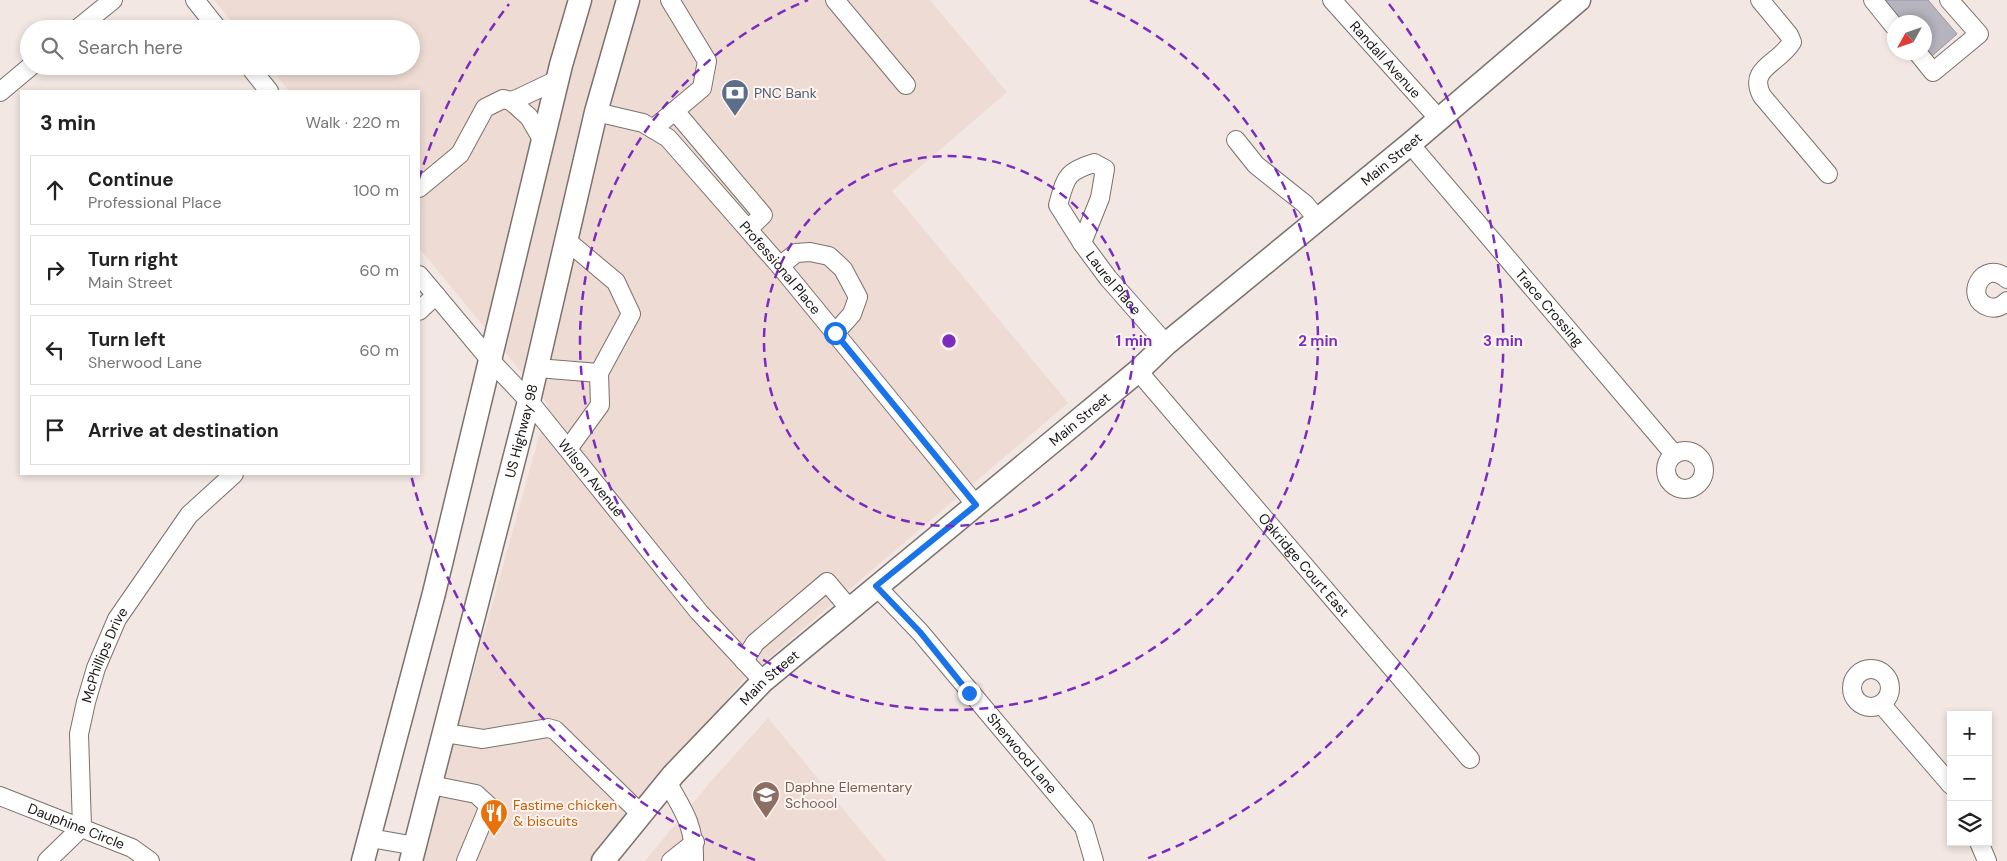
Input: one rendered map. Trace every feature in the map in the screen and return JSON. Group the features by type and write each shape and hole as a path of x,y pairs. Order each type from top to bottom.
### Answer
{"main road":[{"path":"363,861 491,361 557,80 580,0"},
{"name":"US Highway 98","path":"413,854 529,401 596,112 628,0"},
{"name":"Main Street","path":"603,861 667,782 762,681 1138,371 1166,344 1318,220 1417,152 1439,119 1580,0"}],"street":[{"path":"88,20 113,0"},
{"path":"653,129 702,88 707,61 670,0"},
{"path":"835,0 906,84"},
{"name":"Randall Avenue","path":"1332,0 1439,119"},
{"path":"1760,0 1789,35 1792,42 1787,50 1761,73 1757,79 1757,87 1762,96 1828,174"},
{"path":"1873,0 1887,17"},
{"path":"1923,60 1933,72 1979,34 1949,0"},
{"path":"200,2 212,20"},
{"path":"0,92 20,75"},
{"path":"256,75 268,90"},
{"path":"511,101 557,80"},
{"path":"420,187 460,154 484,108 503,99 511,101 529,116 543,141"},
{"path":"675,111 763,215 748,229"},
{"name":"Professional Place","path":"596,112 643,123 673,144 780,266 976,505"},
{"path":"1236,140 1256,165 1305,204 1318,220"},
{"name":"Trace Crossing","path":"1417,152 1674,454"},
{"path":"566,240 616,282 631,314 599,373 600,405 568,449"},
{"name":"Laurel Place","path":"1082,243 1108,278 1166,344"},
{"path":"780,266 796,253 810,252 829,256 842,269 858,297 852,314 835,333"},
{"path":"2006,305 1993,308 1988,307 1979,300 1976,289 1980,278 1990,273 2002,275 2007,279"},
{"name":"Wilson Avenue","path":"420,275 491,361 529,401 699,612 762,681"},
{"path":"420,310 436,295"},
{"path":"537,368 599,373"},
{"name":"Oakridge Court East","path":"1138,371 1470,759"},
{"name":"McPhillips Drive","path":"82,827 79,734 96,668 117,619 189,515 233,475"},
{"path":"744,661 755,643 827,582 849,608"},
{"name":"Sherwood Lane","path":"876,586 920,632 1084,827 1094,861"},
{"path":"1882,705 1947,780"},
{"path":"445,733 482,739 548,728 556,730 641,814"},
{"path":"667,782 689,819 695,842 694,861"},
{"path":"432,785 476,794 489,806 466,861"},
{"name":"Dauphine Circle","path":"0,796 132,848 150,861"},
{"path":"47,861 82,827"},
{"path":"370,838 413,854"},
{"path":"671,861 695,842"},
{"path":"1981,846 1987,861"}],"shaded area":[{"path":"214,0 930,0 1007,92 892,191 1068,403 744,679 594,861 421,861 548,404 420,249 420,90 288,90 276,75 420,75 420,20 231,20"},
{"name":"Daphne Elementary Schoool","path":"768,718 886,861 645,861 714,778"}],"building":[{"path":"1884,0 1928,0 1957,34 1932,56 1932,15 1897,15"}],"place":[{"name":"PNC Bank","path":"735,117"},
{"name":"Daphne Elementary Schoool","path":"766,819"},
{"name":"Fastime chicken & biscuits","path":"494,837"}],"route":[{"path":"835,333 976,505 876,586 920,632 969,693"}]}
